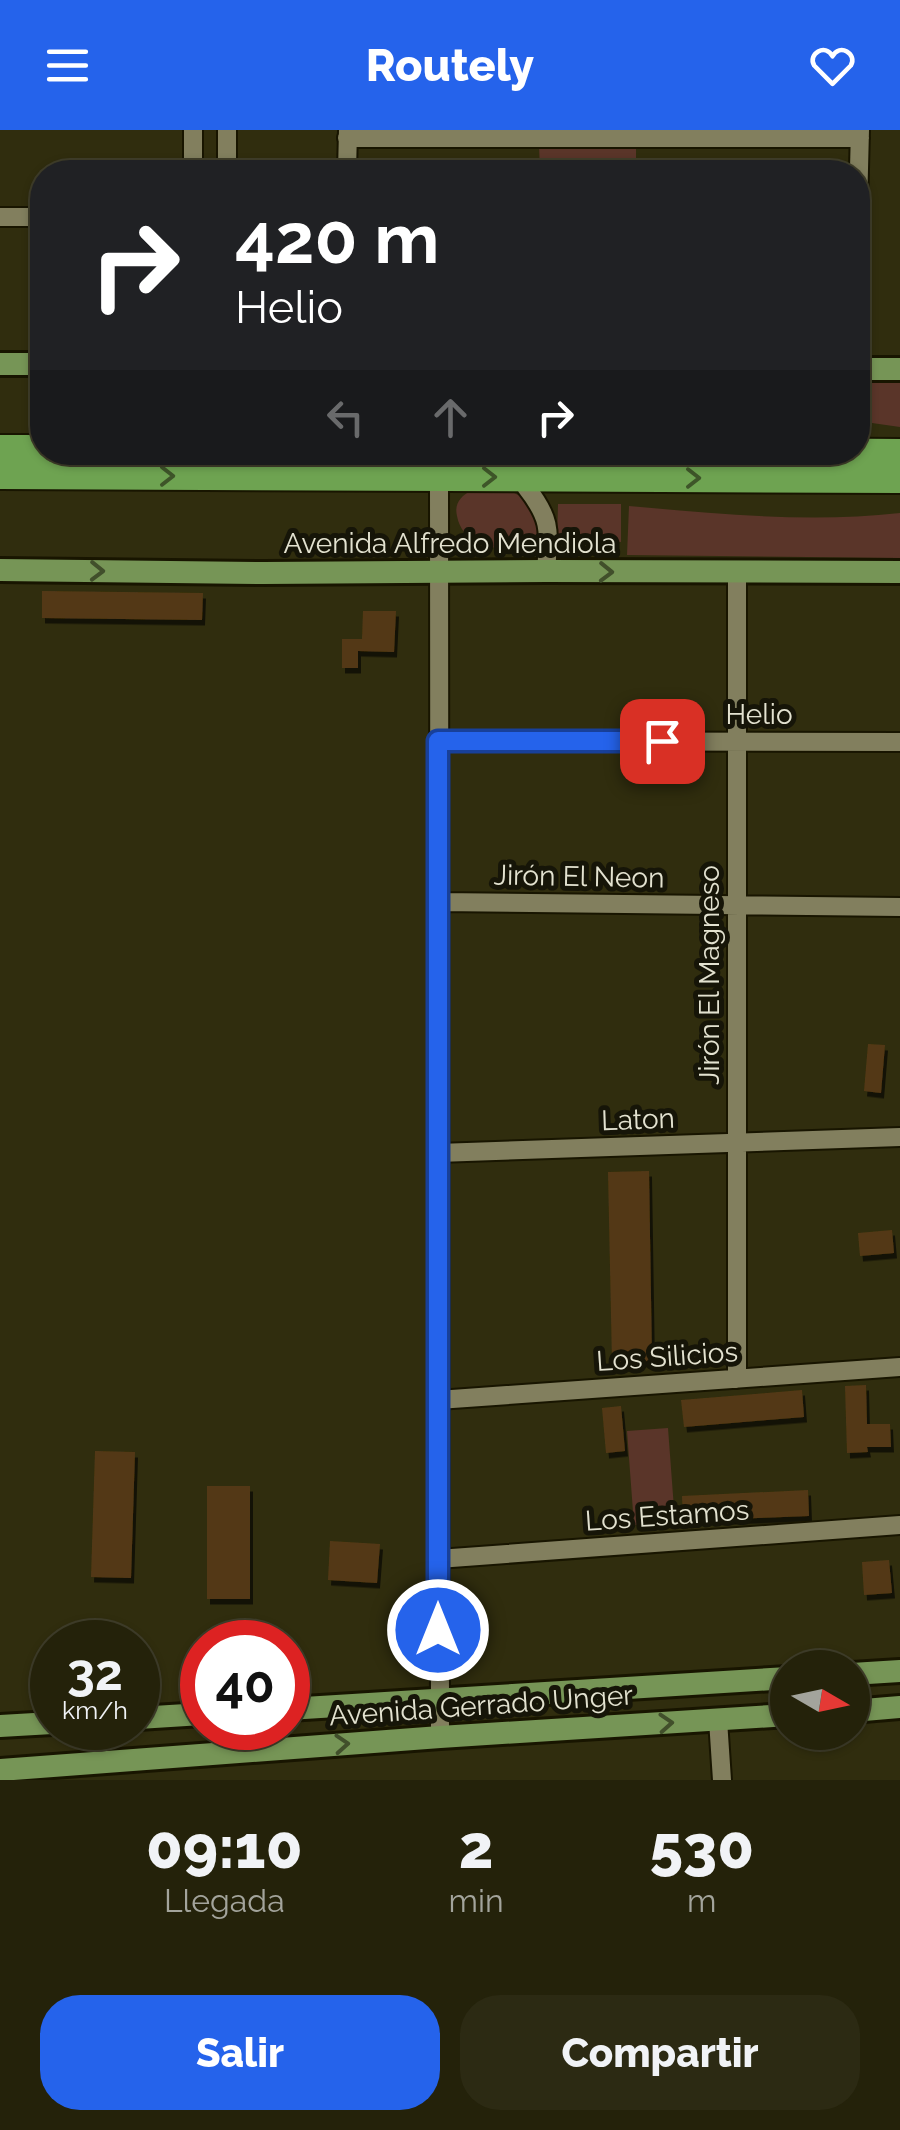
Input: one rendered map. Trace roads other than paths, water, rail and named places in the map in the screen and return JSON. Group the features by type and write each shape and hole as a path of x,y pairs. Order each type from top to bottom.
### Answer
{"highway":[{"path":"0,449 30,449"},
{"path":"870,453 900,453"},
{"path":"0,475 900,479"}],"main road":[{"path":"0,364 30,364"},
{"path":"870,368 900,369"},
{"name":"Avenida Alfredo Mendiola","path":"0,570 900,572"},
{"path":"870,1673 900,1671"},
{"name":"Avenida Gerrado Unger","path":"310,1708 770,1679"},
{"path":"870,1709 900,1707"},
{"name":"Avenida Gerrado Unger","path":"0,1770 770,1716"},
{"path":"0,1726 30,1724"}],"street":[{"path":"193,130 193,160"},
{"path":"227,130 227,160"},
{"path":"347,160 347,134 860,134 859,160"},
{"path":"0,216 30,217"},
{"path":"438,476 440,1737"},
{"path":"526,487 547,521 546,571"},
{"name":"Jirón El Magneso","path":"737,572 738,1378"},
{"name":"Helio","path":"438,741 900,742"},
{"name":"Jirón El Neon","path":"438,902 900,907"},
{"name":"Laton","path":"438,1153 900,1137"},
{"name":"Los Silicios","path":"438,1400 900,1368"},
{"name":"Los Estamos","path":"438,1559 900,1525"},
{"path":"718,1720 722,1780"}],"tunnel":[{"path":"510,465 521,480"}]}
